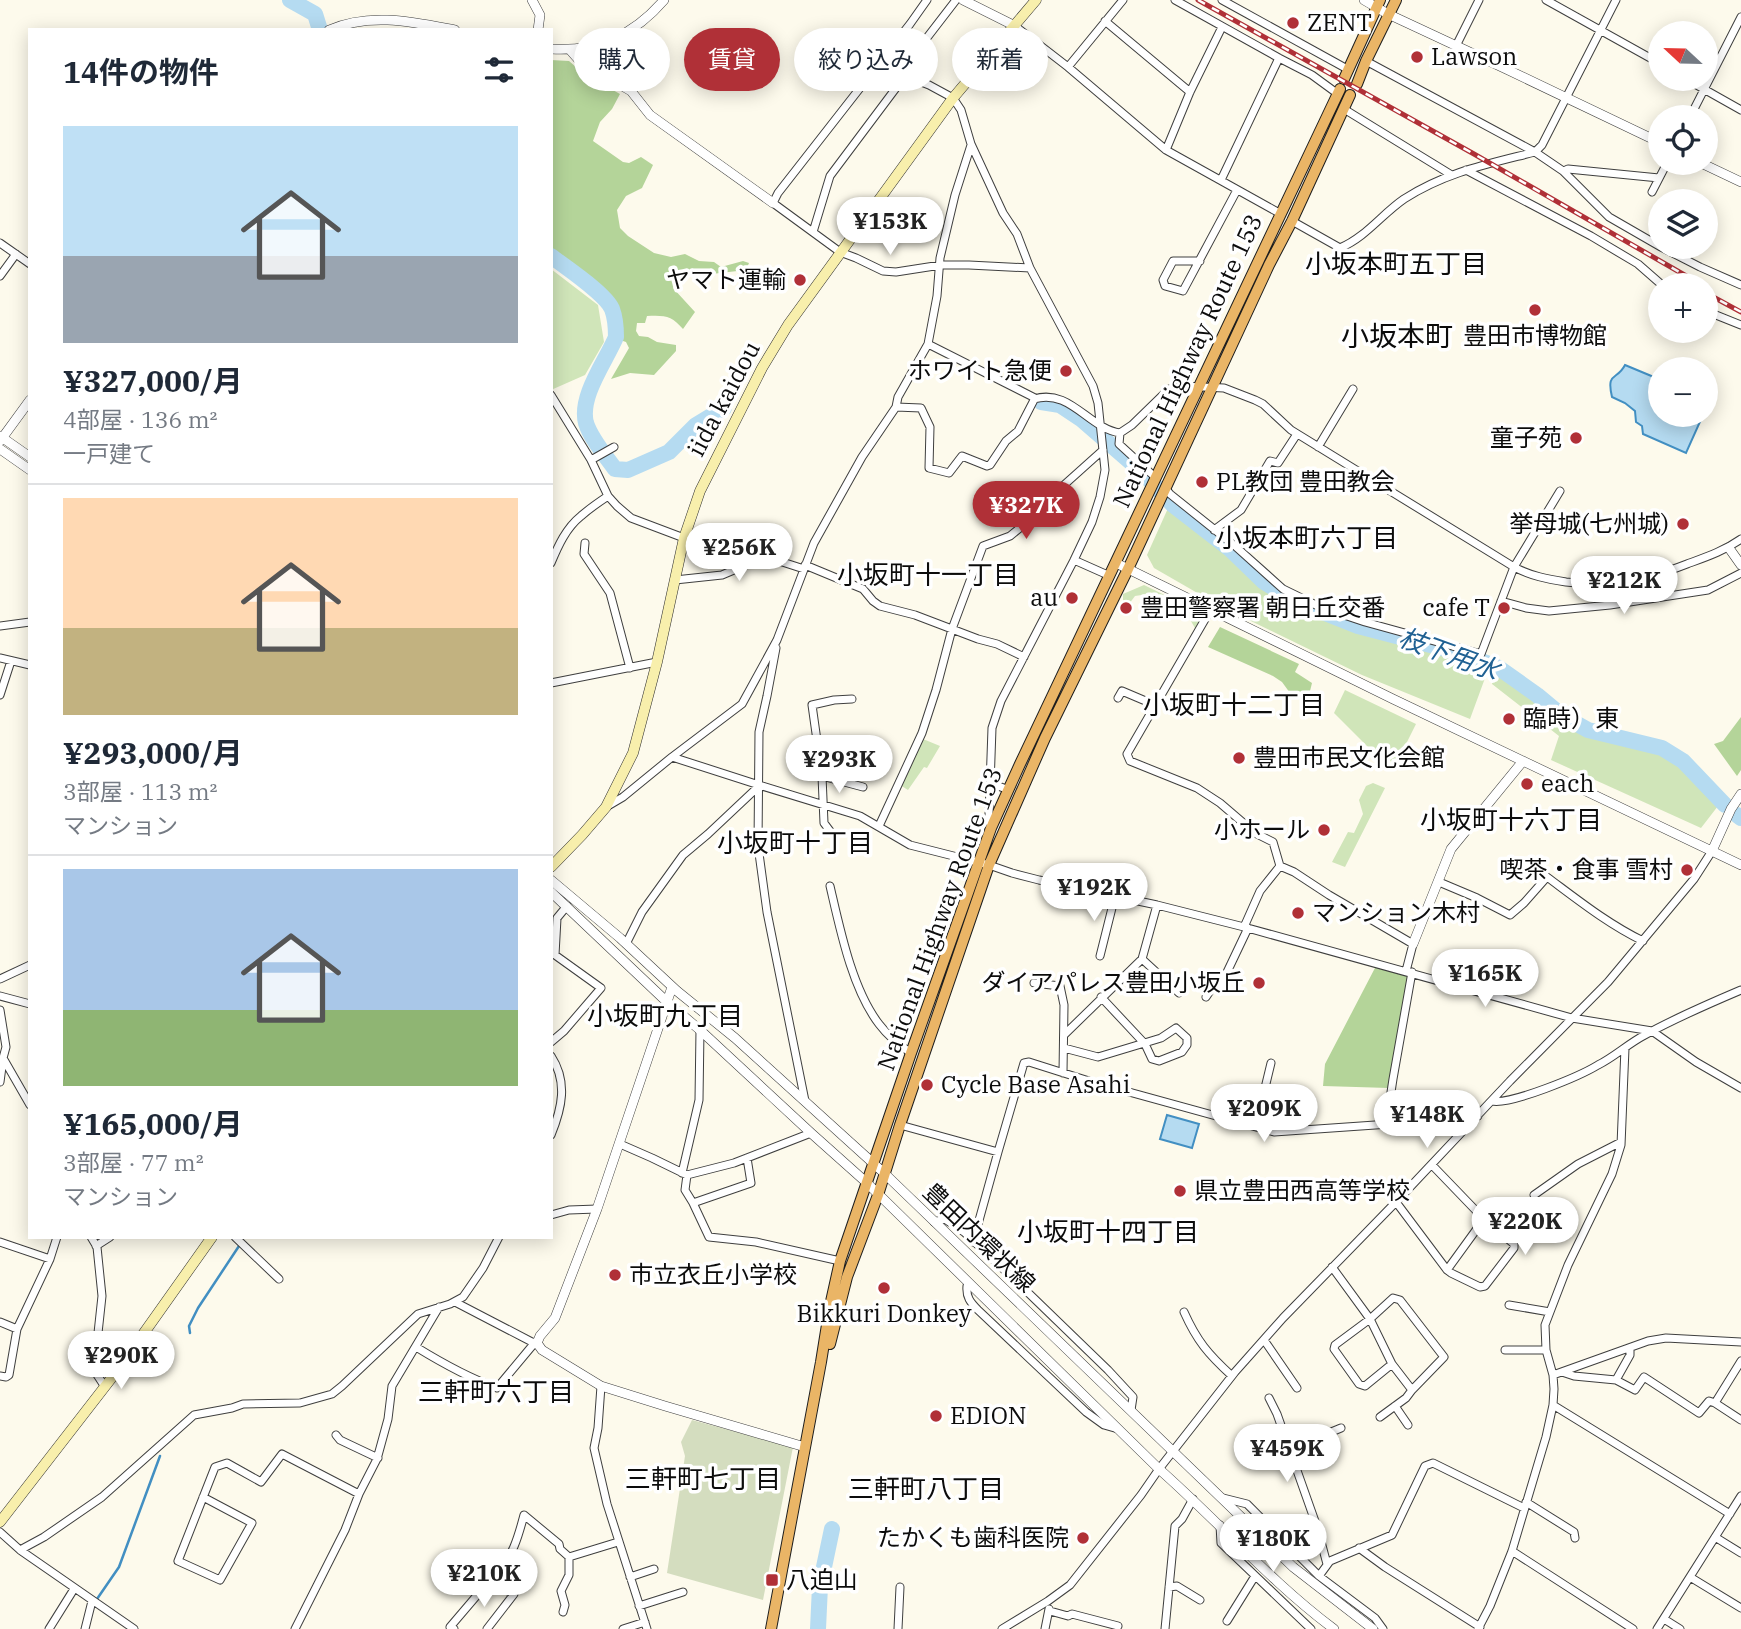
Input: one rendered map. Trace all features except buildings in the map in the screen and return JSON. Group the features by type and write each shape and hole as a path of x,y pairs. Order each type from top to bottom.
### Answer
{"highway":[{"path":"1357,84 1395,0"},
{"name":"National Highway Route 153","path":"821,1362 830,1346 847,1277 878,1195 985,864 991,828 1344,86 1378,4"},
{"name":"National Highway Route 153","path":"771,1629 840,1261 911,1053 985,864 1128,569 1344,109 1344,86"}],"main road":[{"name":"iida kaidou","path":"553,865 606,807 633,753 657,662 684,538 700,491 762,368 788,325 953,98 1037,0"},
{"path":"0,1522 105,1387 211,1239"}],"street":[{"path":"532,0 540,15 538,28"},
{"path":"553,49 570,50 609,42 641,24 664,0"},
{"path":"906,28 927,0"},
{"path":"936,28 956,0"},
{"path":"963,0 1015,26 1166,150 1281,214"},
{"path":"1068,67 1123,0"},
{"path":"1175,0 1312,75 1344,86"},
{"path":"1222,0 1344,86"},
{"path":"1364,0 1378,4 1388,14 1648,137"},
{"path":"1456,46 1479,0"},
{"path":"1546,0 1648,57"},
{"path":"1292,221 1340,248 1352,243 1403,200 1440,178 1535,152 1542,145 1616,0"},
{"path":"1718,62 1741,18"},
{"path":"337,28 384,19 444,28"},
{"path":"1105,21 1190,92"},
{"path":"1166,150 1190,92 1222,27"},
{"path":"570,50 590,67 631,90 650,115 840,252 883,271 896,272 941,265 1030,268"},
{"path":"1221,180 1279,58"},
{"path":"1366,61 1535,152 1564,171 1609,217 1648,240"},
{"path":"938,90 953,98 961,110 971,144 1003,213 1017,234 1030,268 1093,386 1098,404 1105,470 1092,523 1001,701 992,728 989,815 991,828"},
{"path":"773,203 858,91"},
{"path":"813,232 830,176 891,91"},
{"path":"1708,91 1741,110"},
{"path":"1344,109 1450,174"},
{"path":"606,807 623,797 742,704 777,640 814,543 845,485 896,407 898,397 928,344 940,258 971,144"},
{"path":"1564,171 1567,169 1660,178"},
{"path":"1466,170 1591,236 1648,273"},
{"path":"1718,171 1741,182"},
{"path":"1654,189 1661,175"},
{"path":"1200,261 1173,261 1163,280 1165,286 1184,291 1200,261 1237,190"},
{"path":"0,243 28,263"},
{"path":"0,276 16,254"},
{"path":"1684,259 1741,285"},
{"path":"1718,316 1741,325"},
{"path":"928,344 1035,398 1061,398 1110,431 1120,433 1169,389 1181,386 1224,388 1263,404 1297,434 1514,567 1543,579 1594,585 1621,584 1669,571 1729,548 1741,539"},
{"path":"1318,447 1353,389"},
{"path":"553,398 591,460 608,496 617,506 631,518 684,538"},
{"path":"896,407 921,408 930,427 929,468 949,473 962,456 990,465 1006,441 1017,431 1035,398"},
{"path":"28,403 1,438 28,456"},
{"path":"1120,433 1119,444 1155,479"},
{"path":"1214,530 1241,510 1270,461 1278,463 1297,434"},
{"path":"591,460 614,447"},
{"path":"879,826 922,733 952,629 983,546 1010,536 1021,527 1103,447"},
{"path":"0,449 28,469"},
{"path":"1163,492 1214,530 1283,589 1320,607 1365,622 1481,654 1514,567 1560,491"},
{"path":"553,558 559,543 574,523 608,496"},
{"path":"586,543 584,554 610,593 630,668"},
{"path":"1729,548 1741,565"},
{"path":"675,580 722,575 747,564 773,559 804,567 863,589 880,606 915,615 997,644 1024,657"},
{"path":"1074,560 1110,576"},
{"path":"1115,563 1741,865"},
{"path":"1502,601 1549,611 1610,604 1708,590 1741,573"},
{"path":"1211,609 1127,754 1130,761 1197,788 1220,803 1255,833 1273,842 1280,866"},
{"path":"0,626 28,622"},
{"path":"777,640 759,732 758,846 762,888 805,1101"},
{"path":"0,658 28,665"},
{"path":"0,695 11,661"},
{"path":"553,683 657,662"},
{"path":"1118,698 1122,691 1154,705"},
{"path":"830,831 824,823 822,776 812,705 852,699"},
{"path":"672,757 860,816 910,845 1039,880 1157,905 1246,928 1572,1018 1652,1031 1696,1062 1741,1088"},
{"path":"1386,1125 1413,944 1451,849 1523,761"},
{"path":"822,776 863,787"},
{"path":"990,783 1009,790"},
{"path":"626,944 642,912 683,855 759,785"},
{"path":"1002,1629 1070,1585 1231,1376 1332,1267 1608,982 1694,879 1741,794"},
{"path":"1206,998 1214,985 1219,989 1260,891 1280,866"},
{"path":"1280,866 1413,944"},
{"path":"1438,881 1510,915 1547,877 1577,901 1629,935 1643,941"},
{"name":"豊田内環状線","path":"553,882 672,987 735,1038 884,1173 1293,1567 1373,1629"},
{"path":"830,886 849,961 864,996 878,1023 895,1042 911,1053"},
{"name":"豊田内環状線","path":"553,894 667,1002 867,1183 1160,1469 1306,1608 1334,1629"},
{"path":"1100,956 1115,896"},
{"path":"1065,1034 1142,960 1157,905"},
{"path":"553,1040 601,988 553,955 558,918 567,906"},
{"path":"1142,960 1179,993"},
{"path":"0,979 28,966"},
{"path":"1034,983 1060,986 1064,1005 1063,1073"},
{"path":"416,1347 497,1388 555,1318 620,1144 672,987"},
{"path":"1492,1101 1499,1103 1543,1089 1597,1066 1652,1031 1741,990"},
{"path":"0,996 28,1003"},
{"path":"1064,1048 1098,1057 1145,1044 1176,1028 1187,1041 1187,1045 1182,1052 1159,1061 1152,1059 1145,1044 1101,997"},
{"path":"0,1010 6,1047 0,1083"},
{"path":"700,1030 699,1100 685,1174 685,1190 709,1237 756,1242 840,1261"},
{"path":"1359,1548 1479,1628 1512,1551 1553,1405 1553,1375 1546,1350 1545,1325 1568,1265 1612,1174 1621,1142 1625,1048"},
{"path":"3,1058 28,1102"},
{"path":"553,1059 560,1069 562,1096 553,1129"},
{"path":"973,1242 1024,1063 1029,1062 1274,1132 1478,1116"},
{"path":"1262,1129 1269,1108 1264,1092 1271,1063"},
{"path":"900,1125 998,1152"},
{"path":"620,1144 685,1174 734,1163 811,1133"},
{"path":"1534,1195 1578,1164 1621,1142"},
{"path":"693,1203 751,1183 747,1158"},
{"path":"1396,1202 1451,1273 1483,1287 1513,1251 1514,1244 1484,1219 1432,1165"},
{"path":"553,1214 569,1210 597,1209"},
{"path":"934,1222 945,1219 964,1232 1108,1370 1133,1397 1130,1410"},
{"path":"1447,1269 1484,1219"},
{"path":"0,1376 9,1375 17,1329 50,1259 56,1239"},
{"path":"93,1239 102,1296 94,1370 105,1387"},
{"path":"96,1246 107,1239"},
{"path":"237,1239 279,1279"},
{"path":"20,1550 44,1537 102,1497 194,1415 243,1404 300,1404 332,1394 418,1314 463,1297 498,1239"},
{"path":"0,1242 50,1259"},
{"path":"1332,1267 1370,1319 1392,1364 1412,1390"},
{"path":"969,1284 966,1291 968,1300 974,1306 1086,1412 1104,1425 1120,1429"},
{"path":"1380,1417 1395,1406 1444,1357 1396,1298 1335,1345 1334,1349 1362,1385 1392,1364"},
{"path":"455,1302 537,1343 542,1350 601,1386 805,1447"},
{"path":"1509,1305 1550,1312"},
{"path":"295,1629 378,1458 388,1419 392,1386 440,1307"},
{"path":"1184,1312 1194,1334 1210,1357 1231,1376"},
{"path":"0,1322 17,1329"},
{"path":"1553,1375 1648,1341 1671,1337 1741,1342"},
{"path":"1264,1340 1297,1388"},
{"path":"1616,1380 1630,1355 1630,1348"},
{"path":"1505,1350 1546,1350"},
{"path":"1715,1403 1741,1361"},
{"path":"1562,1372 1574,1376 1616,1380 1635,1390 1644,1377 1699,1413 1709,1401 1741,1419"},
{"path":"601,1386 594,1448 618,1542 646,1626 623,1629"},
{"path":"1269,1398 1317,1527 1326,1564"},
{"path":"1553,1405 1730,1514"},
{"path":"1395,1406 1408,1425"},
{"path":"1290,1449 1341,1428"},
{"path":"336,1435 340,1440 378,1458"},
{"path":"203,1497 252,1523 220,1580 178,1561 203,1497 215,1467 227,1463 261,1482 282,1454 359,1494"},
{"path":"1319,1576 1326,1564 1392,1535 1425,1466 1433,1463 1525,1505 1574,1532 1575,1538"},
{"path":"1657,1629 1741,1496"},
{"path":"1223,1498 1247,1504 1319,1576 1375,1618 1383,1629"},
{"path":"1165,1629 1175,1526 1193,1499"},
{"path":"454,1629 450,1627 504,1567 519,1534 524,1515 559,1544 569,1557 569,1575 561,1591 565,1605 563,1612"},
{"path":"1220,1525 1221,1543 1311,1629"},
{"path":"0,1532 20,1550 134,1629"},
{"path":"1715,1537 1741,1553"},
{"path":"569,1557 618,1542"},
{"path":"1512,1551 1633,1629"},
{"path":"630,1577 654,1569"},
{"path":"1227,1621 1255,1576"},
{"path":"1690,1577 1741,1608"},
{"path":"487,1629 514,1594 490,1582"},
{"path":"1169,1587 1177,1586 1200,1600"},
{"path":"898,1629 900,1587"},
{"path":"49,1629 74,1589"},
{"path":"639,1606 683,1592"},
{"path":"85,1629 92,1601"},
{"path":"1045,1629 1050,1611 1048,1601"},
{"path":"1050,1611 1118,1626"},
{"path":"1664,1619 1680,1629"}],"green space":[{"path":"553,60 569,61 574,65 574,91 615,91 620,94 612,109 600,122 593,141 623,162 629,163 641,157 653,165 642,188 626,196 617,210 620,228 654,253 671,257 685,254 699,261 714,262 721,267 743,261 749,263 746,270 703,275 683,270 673,288 695,312 683,329 672,319 663,316 647,316 645,323 637,323 636,331 639,336 676,345 676,351 654,375 630,373 611,379 629,348 626,342 620,340 618,318 610,298 553,252"},
{"path":"553,271 598,305 604,342 585,375 553,389"},
{"path":"1169,506 1232,555 1253,578 1277,598 1328,622 1488,670 1470,719 1362,675 1220,606 1154,568 1147,555"},
{"path":"1144,585 1204,614 1195,628 1185,611 1148,594 1135,596 1129,604 1123,602 1123,594"},
{"path":"1220,627 1299,664 1295,672 1312,683 1310,691 1304,698 1290,693 1282,682 1273,676 1208,647"},
{"path":"1494,674 1521,689 1563,721 1585,732 1660,751 1694,777 1718,806 1701,828 1551,760 1559,736 1492,684"},
{"path":"1345,690 1416,724 1396,764 1373,752 1334,713"},
{"path":"1741,717 1741,770 1737,776 1714,744 1723,741"},
{"path":"923,739 940,746 927,768 924,767 908,790 900,785"},
{"path":"1373,783 1385,788 1345,867 1332,862 1348,832 1354,833 1363,814 1359,800 1366,786"},
{"path":"1376,966 1410,974 1389,1088 1323,1086 1325,1064"},
{"path":"692,1420 793,1447 763,1600 667,1573 685,1456 681,1442"}],"water":[{"path":"1625,365 1648,375 1648,427 1698,427 1686,453 1643,434 1642,426 1636,422 1635,411 1612,397 1611,380"},
{"path":"1167,1115 1199,1124 1192,1148 1160,1139"}],"waterway":[{"name":"枝下用水","path":"290,0 315,14 319,28"},
{"name":"枝下用水","path":"553,258 593,288 613,312 616,337 590,390 585,413 591,435 615,469 628,470 669,452 696,425 724,408"},
{"name":"枝下用水","path":"1041,402 1060,405 1081,419 1142,472 1173,505 1231,550 1264,582 1295,601 1358,626 1461,653 1499,668 1561,715 1588,730 1662,748 1683,761 1725,805"},
{"name":"枝下用水","path":"1737,815 1741,818"},
{"path":"190,1333 189,1326 198,1308 239,1246"},
{"path":"97,1599 119,1567 160,1456"},
{"path":"818,1629 820,1586 832,1529"}],"railway":[{"path":"1198,0 1681,273"},
{"path":"1718,300 1741,312"}],"place":[{"name":"ZENT","path":"1293,23"},
{"name":"Lawson","path":"1417,57"},
{"name":"ヤマト運輸","path":"800,280"},
{"name":"豊田市博物館","path":"1535,310"},
{"name":"ホワイト急便","path":"1066,371"},
{"name":"童子苑","path":"1576,438"},
{"name":"PL教団 豊田教会","path":"1202,482"},
{"name":"挙母城(七州城)","path":"1683,524"},
{"name":"au","path":"1072,598"},
{"name":"豊田警察署 朝日丘交番","path":"1126,608"},
{"name":"cafe T","path":"1504,608"},
{"name":"臨時）東","path":"1509,719"},
{"name":"豊田市民文化会館","path":"1239,758"},
{"name":"each","path":"1527,784"},
{"name":"小ホール","path":"1324,830"},
{"name":"喫茶・食事 雪村","path":"1687,870"},
{"name":"マンション木村","path":"1298,913"},
{"name":"ダイアパレス豊田小坂丘","path":"1259,983"},
{"name":"Cycle Base Asahi","path":"927,1085"},
{"name":"県立豊田西高等学校","path":"1180,1191"},
{"name":"市立衣丘小学校","path":"615,1275"},
{"name":"Bikkuri Donkey","path":"884,1288"},
{"name":"EDION","path":"936,1416"},
{"name":"たかくも歯科医院","path":"1083,1538"},
{"name":"八迫山","path":"772,1580"}],"district":[{"name":"小坂本町五丁目","path":"1396,264"},
{"name":"小坂本町","path":"1397,336"},
{"name":"小坂本町六丁目","path":"1307,538"},
{"name":"小坂町十一丁目","path":"928,575"},
{"name":"小坂町十二丁目","path":"1234,705"},
{"name":"小坂町十六丁目","path":"1511,820"},
{"name":"小坂町十丁目","path":"795,843"},
{"name":"小坂町九丁目","path":"665,1016"},
{"name":"小坂町十四丁目","path":"1108,1232"},
{"name":"三軒町六丁目","path":"496,1392"},
{"name":"三軒町七丁目","path":"703,1479"},
{"name":"三軒町八丁目","path":"926,1489"}]}
